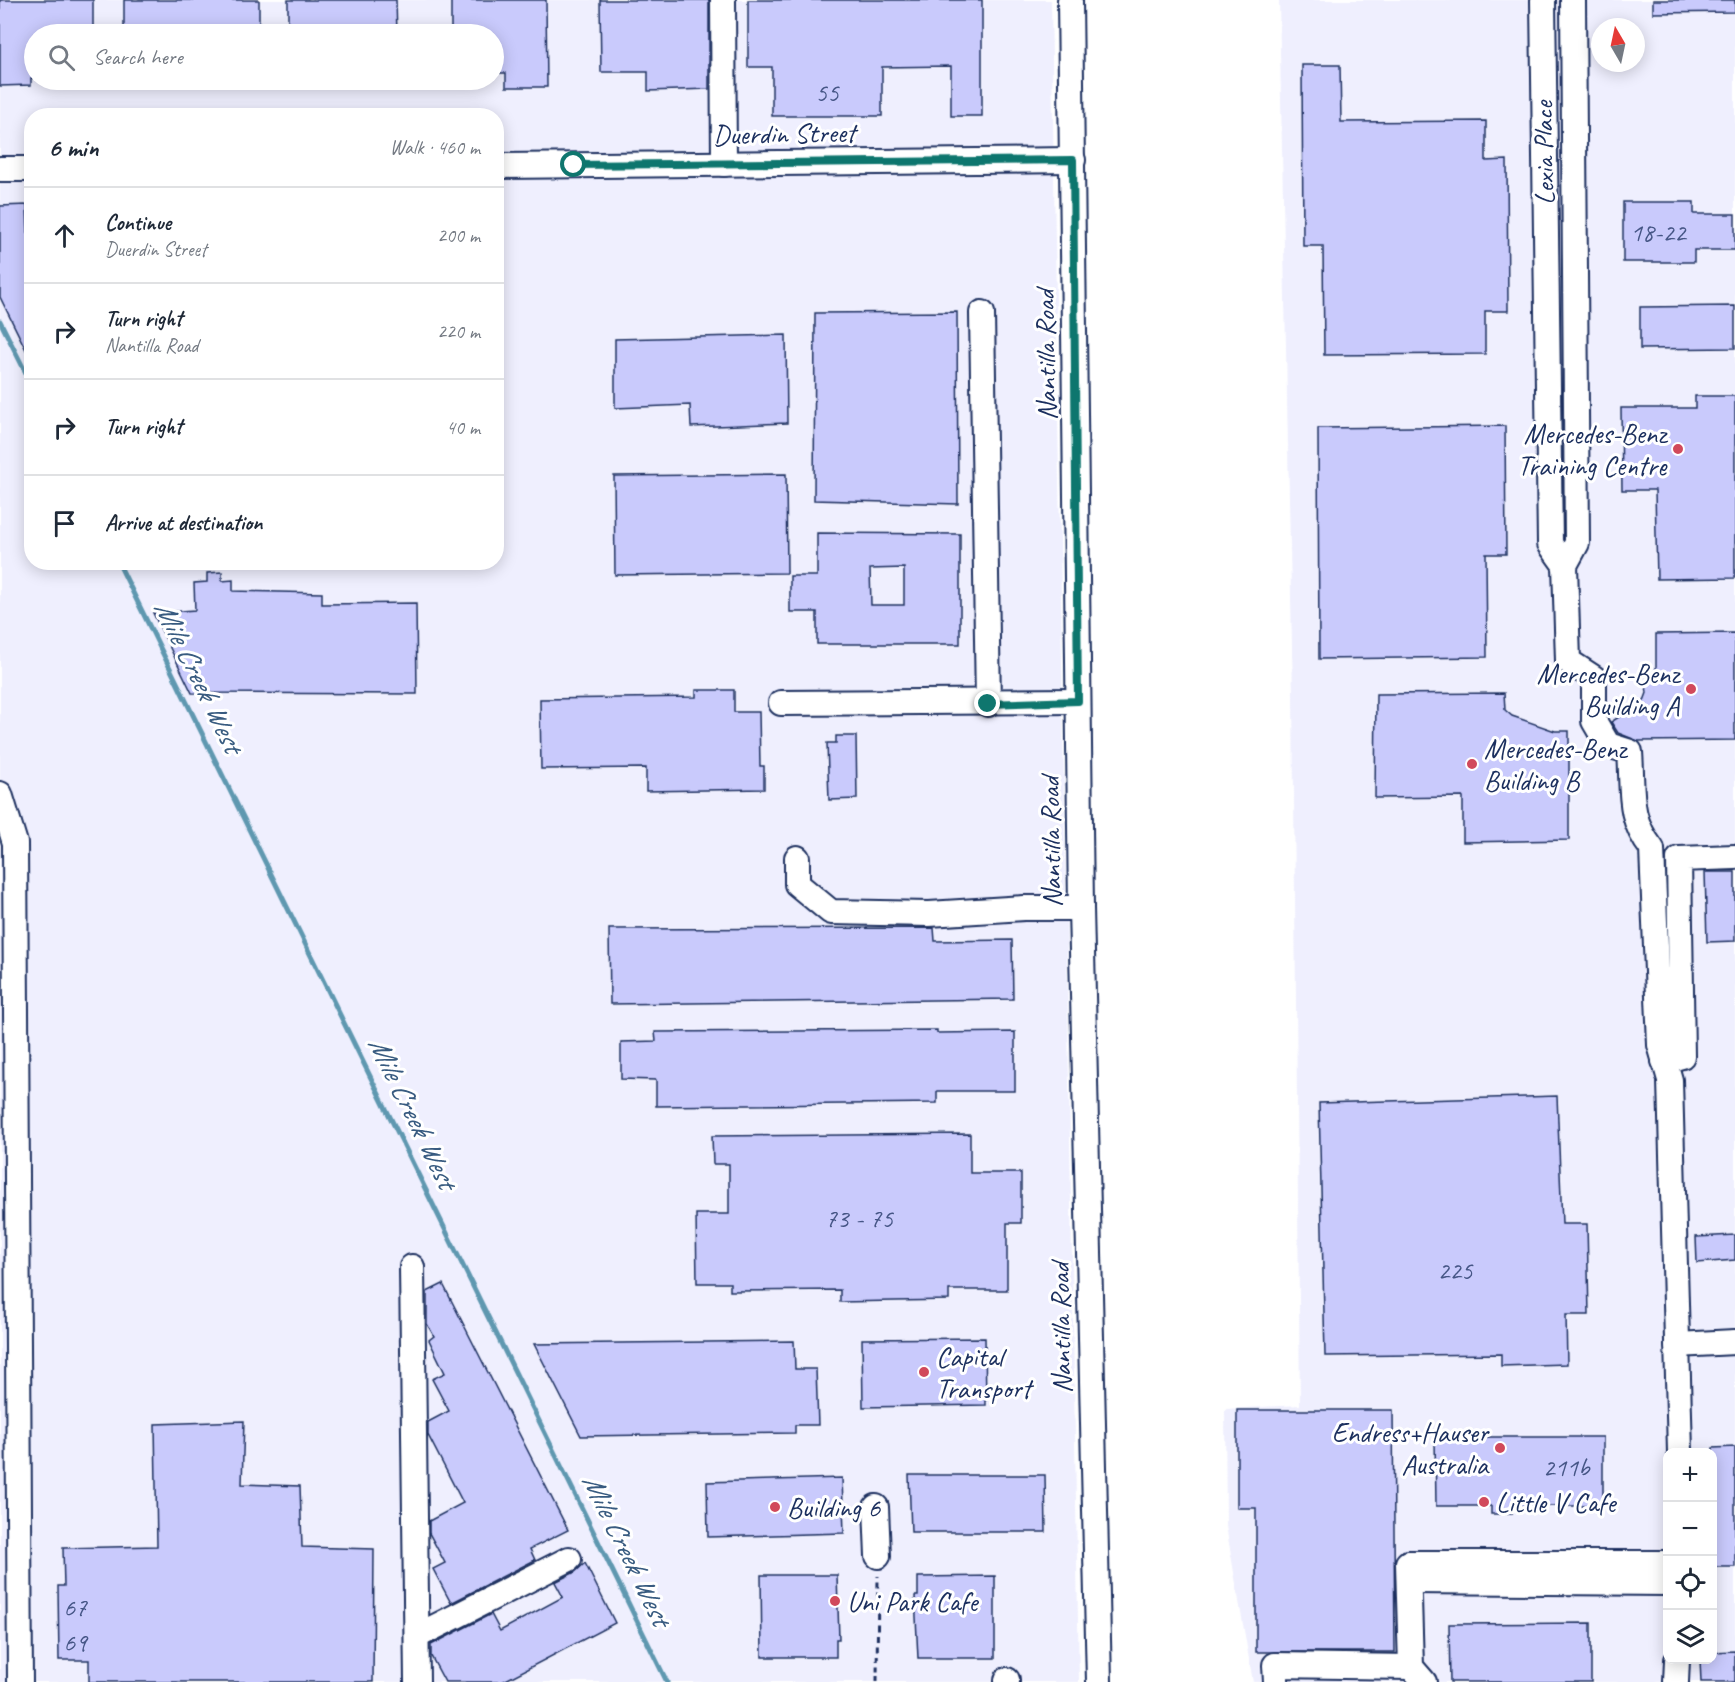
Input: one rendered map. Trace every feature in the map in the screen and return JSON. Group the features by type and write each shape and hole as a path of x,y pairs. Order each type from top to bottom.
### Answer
{"street":[{"path":"723,0 724,164"},
{"name":"Nantilla Road","path":"1070,0 1081,908 1099,1682"},
{"name":"Lexia Place","path":"1543,0 1550,544 1565,565"},
{"name":"Lexia Place","path":"1572,0 1577,543 1565,565 1568,661 1594,678 1594,721 1608,745 1630,752 1634,820 1639,832 1652,849 1660,1045 1664,1060"},
{"path":"1544,48 1572,47"},
{"name":"Duerdin Street","path":"504,166 1073,160"},
{"path":"0,169 24,168"},
{"path":"1547,258 1575,258"},
{"path":"982,314 988,704"},
{"path":"1549,382 1576,382"},
{"path":"782,703 988,704 1078,701"},
{"path":"0,794 15,843 20,1682"},
{"path":"1680,1448 1670,1080 1664,1060 1682,1056 1679,859 1735,857"},
{"path":"797,858 797,884 831,912 929,914 1023,908 1081,908"},
{"path":"412,1267 417,1682"},
{"path":"1677,1345 1735,1342"},
{"path":"876,1508 878,1556"},
{"path":"417,1636 569,1559"},
{"path":"1276,1682 1275,1665 1297,1673 1417,1674 1408,1563 1663,1563"},
{"path":"1410,1581 1663,1583"},
{"path":"1676,1682 1677,1664"}],"path":[{"path":"877,1682 878,1556"}],"shaded area":[{"path":"0,0 1051,0 1079,1682 0,1682"},
{"path":"1279,0 1735,0 1735,1682 1253,1682 1226,1526 1225,1409 1300,1405 1293,696"}],"building":[{"path":"0,0 93,0 93,24 24,24 24,85 0,86"},
{"path":"124,0 259,0 259,24 124,24"},
{"path":"288,0 396,0 397,24 288,24"},
{"path":"451,0 546,0 547,87 506,87 504,24 451,24"},
{"path":"600,0 709,0 709,89 648,91 648,72 601,72"},
{"path":"748,0 982,0 982,116 951,116 951,66 882,67 882,116 772,116 772,67 748,67"},
{"path":"1653,0 1735,0 1735,12 1653,13"},
{"path":"1302,65 1340,65 1341,122 1486,121 1486,161 1507,160 1508,311 1485,311 1485,354 1324,355 1323,246 1303,246"},
{"path":"1623,202 1694,202 1694,214 1735,214 1735,250 1694,250 1694,262 1623,262"},
{"path":"24,205 24,346 0,297 0,206"},
{"path":"1735,306 1735,348 1640,349 1640,307"},
{"path":"957,312 958,504 814,500 815,313"},
{"path":"786,335 787,423 691,427 690,405 615,408 615,339"},
{"name":"Mercedes-Benz Training Centre","path":"1695,396 1735,396 1735,578 1657,579 1655,490 1622,490 1621,408 1695,408"},
{"path":"1505,426 1506,554 1486,554 1487,657 1319,659 1318,428"},
{"path":"786,474 787,573 615,575 614,476"},
{"path":"817,533 960,534 960,644 817,644 817,612 790,612 790,576 817,576","holes":["904,568 904,605 871,605 870,569"]},
{"path":"222,572 222,581 233,580 233,591 322,593 322,604 416,603 417,694 192,693 153,613 195,610 194,583 207,582 207,573"},
{"name":"Mercedes-Benz Building A","path":"1735,633 1735,740 1638,741 1618,733 1611,722 1644,701 1647,693 1646,685 1651,676 1656,675 1656,634"},
{"path":"696,690 734,690 734,712 759,712 760,766 764,766 764,789 646,791 646,768 541,769 540,699 696,697"},
{"name":"Mercedes-Benz Building B","path":"1504,693 1505,710 1512,716 1555,731 1569,731 1569,840 1463,842 1463,797 1375,798 1376,694"},
{"path":"836,736 856,736 857,799 829,800 827,743 836,743"},
{"path":"1705,872 1735,872 1735,941 1707,942"},
{"path":"934,928 935,941 1012,940 1013,999 610,1004 609,929"},
{"path":"937,1030 937,1033 1015,1032 1015,1091 937,1091 937,1103 656,1106 656,1080 621,1079 621,1042 656,1041 655,1032"},
{"path":"1557,1096 1562,1224 1587,1224 1589,1315 1566,1315 1567,1364 1501,1366 1501,1354 1325,1356 1319,1103"},
{"path":"970,1134 970,1173 1021,1173 1021,1223 1007,1223 1007,1290 949,1290 949,1300 840,1302 840,1290 730,1291 730,1283 697,1283 696,1214 729,1214 729,1164 713,1164 712,1136"},
{"path":"1735,1235 1735,1260 1697,1263 1696,1237"},
{"path":"443,1284 568,1530 530,1549 535,1560 451,1603 433,1569 445,1563 429,1533 429,1521 463,1503 428,1435 428,1422 449,1411 432,1379 445,1373 429,1340 434,1336 427,1324 427,1292"},
{"name":"Capital Transport","path":"985,1338 986,1405 863,1407 862,1339"},
{"path":"794,1341 795,1369 816,1369 818,1425 795,1425 795,1433 581,1436 534,1344"},
{"path":"1237,1410 1393,1410 1395,1652 1256,1652 1256,1508 1237,1508"},
{"path":"244,1421 242,1484 300,1486 302,1547 374,1549 373,1682 89,1682 89,1660 59,1660 58,1586 64,1586 63,1548 157,1546 155,1424"},
{"path":"1435,1437 1603,1437 1603,1506 1512,1506 1512,1514 1491,1514 1491,1506 1436,1506"},
{"path":"1735,1447 1735,1567 1717,1567 1717,1448 1713,1448"},
{"path":"909,1475 1045,1475 1046,1532 911,1532"},
{"name":"Building 6","path":"842,1478 844,1533 708,1537 707,1482"},
{"path":"585,1563 615,1623 502,1682 445,1682 431,1656 431,1645 491,1614 500,1631 563,1597 555,1582 575,1572"},
{"path":"761,1575 837,1575 839,1639 836,1639 836,1657 762,1657"},
{"path":"995,1576 995,1658 918,1658 915,1596 918,1596 918,1577"},
{"path":"1591,1623 1591,1682 1450,1682 1449,1624"},
{"path":"1735,1651 1735,1682 1701,1682 1700,1664 1717,1664 1717,1652"}],"waterway":[{"name":"Mile Creek West","path":"0,321 24,369"},
{"name":"Mile Creek West","path":"122,570 667,1682"}],"place":[{"name":"Mercedes-Benz Training Centre","path":"1678,449"},
{"name":"Mercedes-Benz Building A","path":"1691,689"},
{"name":"Mercedes-Benz Building B","path":"1472,764"},
{"name":"Capital Transport","path":"924,1372"},
{"name":"Endress+Hauser Australia","path":"1500,1448"},
{"name":"Little V Cafe","path":"1484,1502"},
{"name":"Building 6","path":"775,1507"},
{"name":"Uni Park Cafe","path":"835,1601"}],"route":[{"path":"574,165 1073,160 1078,701 988,704"}]}
